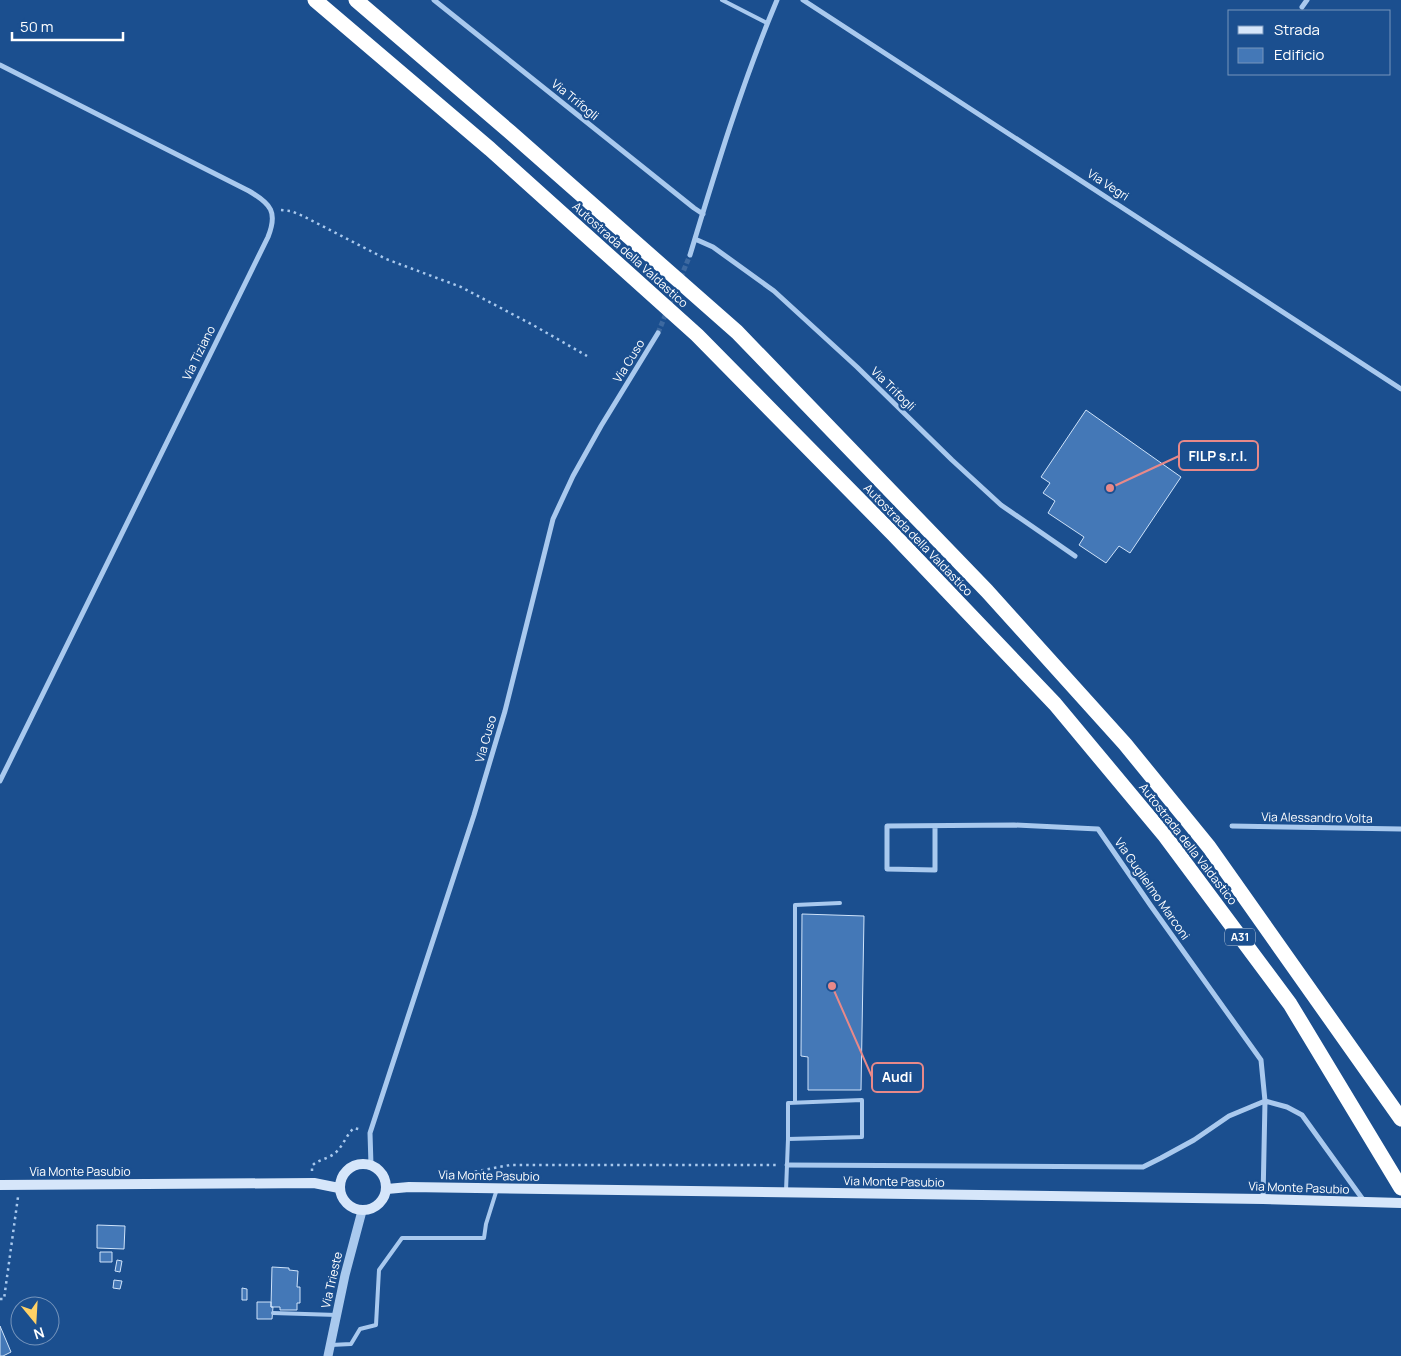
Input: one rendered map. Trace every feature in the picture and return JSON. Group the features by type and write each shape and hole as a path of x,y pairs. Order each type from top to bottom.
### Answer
{"highway":[{"name":"Autostrada della Valdastico","path":"316,0 490,149 697,335 894,535 1055,704 1165,836 1290,1004 1401,1188"},
{"name":"Autostrada della Valdastico","path":"356,0 510,132 737,332 980,584 1125,744 1209,847 1401,1119"}],"main road":[{"path":"363,1164 371,1165 383,1174 387,1189 385,1196 376,1207 362,1211 349,1206 341,1195 339,1188 344,1174 349,1168 363,1164"},
{"name":"Via Monte Pasubio","path":"0,1185 314,1183 339,1188"},
{"name":"Via Monte Pasubio","path":"387,1189 409,1187 1264,1199 1401,1203"}],"street":[{"name":"Via Trifogli","path":"434,0 703,214"},
{"path":"690,255 733,117 757,47 777,0"},
{"name":"Via Vegri","path":"803,0 1401,389"},
{"path":"1302,7 1307,0"},
{"path":"0,65 249,191 266,201 272,212"},
{"name":"Via Tiziano","path":"0,781 268,237 273,220 272,212"},
{"name":"Via Trifogli","path":"695,239 713,247 774,291 1001,505 1075,556"},
{"name":"Via Cuso","path":"371,1165 370,1133 474,815 505,711 554,519 573,476 658,333"},
{"name":"Via Guglielmo Marconi","path":"935,826 935,870 887,869 887,826 1014,825 1098,829 1261,1060 1265,1101 1264,1199"},
{"name":"Via Alessandro Volta","path":"1232,826 1401,829"},
{"path":"1265,1101 1287,1107 1302,1115 1366,1203"},
{"name":"Via Monte Pasubio","path":"787,1165 1143,1166 1162,1158 1194,1140 1228,1116 1265,1101"},
{"name":"Via Trieste","path":"328,1356 345,1275 362,1211"}],"lane":[{"path":"722,0 767,23"},
{"path":"795,1102 795,905 840,903"},
{"path":"786,1193 788,1102 862,1100 862,1137 788,1140"},
{"path":"330,1346 351,1344 360,1329 376,1325 379,1270 402,1238 484,1238 486,1224 497,1189"},
{"path":"273,1313 336,1315"}],"path":[{"path":"272,212 280,210 291,211 386,259 461,287 587,356"},
{"path":"314,1183 312,1166 314,1163 336,1152 354,1128 370,1133"},
{"path":"458,1175 510,1165 787,1165"},
{"path":"0,1299 4,1299 20,1185"}],"building":[{"path":"1086,410 1181,477 1130,553 1119,546 1106,563 1079,545 1084,537 1048,513 1055,501 1043,493 1050,483 1041,477"},
{"path":"802,914 864,916 861,1090 808,1090 808,1057 801,1056"},
{"path":"97,1225 125,1226 124,1249 97,1248"},
{"path":"100,1252 112,1252 112,1262 100,1262"},
{"path":"117,1260 122,1261 120,1272 115,1271"},
{"path":"272,1267 289,1268 289,1270 298,1271 297,1287 300,1287 300,1303 297,1303 297,1310 280,1310 280,1307 271,1307"},
{"path":"114,1280 122,1281 120,1289 113,1288"},
{"path":"242,1288 247,1289 247,1300 242,1300"},
{"path":"257,1302 271,1302 271,1307 273,1307 272,1319 257,1319"},
{"path":"0,1326 11,1352 3,1356 0,1356"}],"tunnel":[{"path":"658,333 690,255"}],"place":[{"name":"FILP s.r.l.","path":"1110,488"},
{"name":"Audi","path":"832,986"}]}
